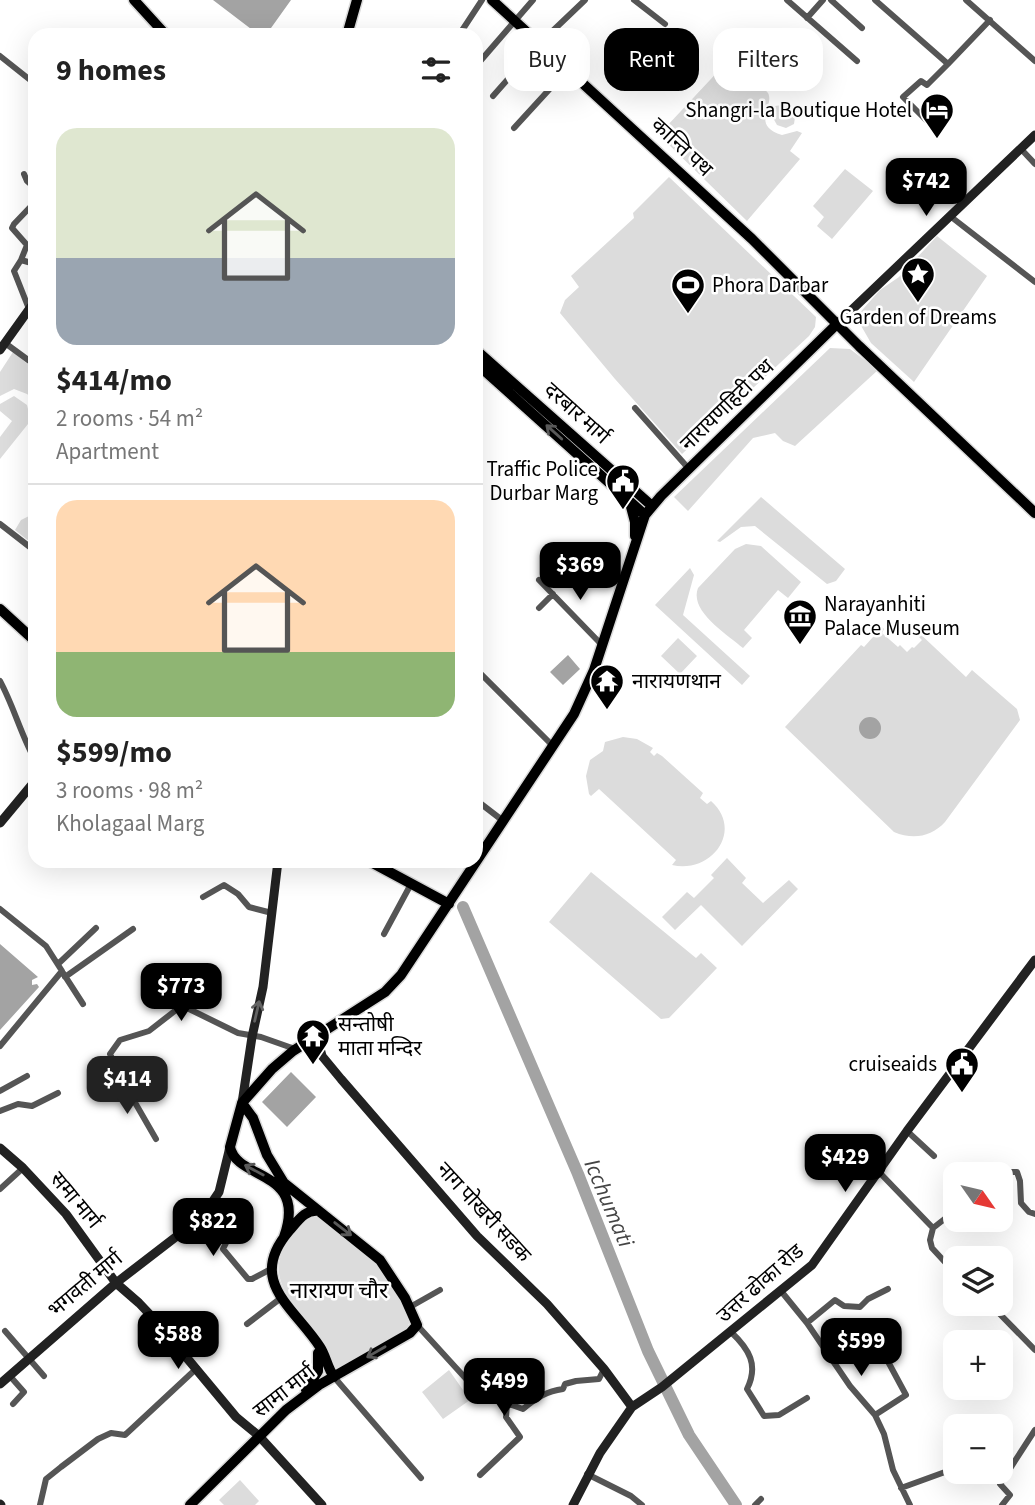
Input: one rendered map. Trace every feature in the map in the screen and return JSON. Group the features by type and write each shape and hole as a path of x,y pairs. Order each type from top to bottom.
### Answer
{"main road":[{"path":"134,0 160,28"},
{"path":"350,28 358,0"},
{"name":"कान्ति पथ","path":"492,0 523,28"},
{"name":"कान्ति पथ","path":"590,89 752,239 838,323"},
{"path":"1035,135 838,323 1035,513"},
{"path":"3,343 28,310"},
{"name":"नारायणहिटी पथ","path":"648,510 838,323"},
{"name":"दरबार मार्ग","path":"483,357 632,496"},
{"name":"दरबार मार्ग","path":"483,372 648,510"},
{"path":"635,540 632,496 659,493 673,485"},
{"path":"483,850 574,714 588,687 635,540 648,510"},
{"path":"0,609 28,635"},
{"path":"0,823 28,789"},
{"path":"277,868 263,987 251,1037 242,1103 248,1110 285,1198 289,1213 284,1237"},
{"path":"382,868 449,904"},
{"path":"242,1103 272,1069 297,1049 385,992 401,975 472,868"},
{"name":"उत्तर ढोका रोड","path":"632,1407 662,1387 812,1265 907,1131 1035,960"},
{"name":"नाग पोखरी सडक","path":"317,1037 322,1056 346,1085 478,1236 547,1304 604,1369 632,1407"},
{"name":"भगवती मार्ग","path":"0,1384 116,1283 203,1216 219,1192 242,1103"},
{"path":"230,1147 231,1154 240,1163 279,1181 319,1211 380,1260 410,1307 417,1325 410,1333 334,1377 321,1349 282,1298 271,1269 273,1255 284,1237 305,1214 312,1210 319,1211"},
{"name":"समा मार्ग","path":"0,1148 23,1168 66,1214 116,1283"},
{"name":"सामा मार्ग","path":"116,1283 139,1303 236,1417 259,1436 322,1505"},
{"path":"286,1410 309,1386 318,1371 319,1357 312,1336"},
{"name":"सामा मार्ग","path":"259,1436 286,1410 334,1377"},
{"path":"573,1505 587,1474 632,1407"},
{"path":"190,1505 259,1436"}],"street":[{"path":"463,28 482,0"},
{"path":"483,58 533,0"},
{"path":"556,28 585,0"},
{"path":"634,0 665,24"},
{"path":"787,0 857,61"},
{"path":"807,18 823,0"},
{"path":"831,0 862,28"},
{"path":"875,0 948,64"},
{"path":"966,0 1035,61"},
{"path":"927,121 903,97 921,81 927,85 990,20"},
{"path":"0,56 28,78"},
{"path":"493,96 504,84"},
{"path":"514,128 548,91"},
{"path":"1021,149 1035,164"},
{"path":"24,174 28,182"},
{"path":"28,209 12,228 27,245 14,271 28,297"},
{"path":"950,216 1035,282"},
{"path":"21,260 28,262"},
{"path":"3,343 28,360"},
{"path":"635,408 689,469"},
{"path":"0,524 28,546"},
{"path":"539,580 601,644"},
{"path":"539,608 554,594"},
{"path":"483,676 553,746"},
{"path":"0,681 11,701 28,747"},
{"path":"483,805 502,820"},
{"path":"384,934 411,884"},
{"path":"203,897 224,885 238,894 249,907 272,913"},
{"path":"0,909 46,946 83,1004"},
{"path":"0,1046 96,928"},
{"path":"61,970 133,929"},
{"path":"156,1139 110,1054 120,1040 149,1031 176,1010 187,1008 232,1031 297,1049"},
{"path":"0,1091 27,1076"},
{"path":"101,1086 122,1080"},
{"path":"0,1111 18,1104 32,1106 58,1093"},
{"path":"907,1131 934,1156"},
{"path":"0,1189 23,1168"},
{"path":"879,1172 933,1228"},
{"path":"1013,1172 1017,1172 1023,1196 1021,1203 1029,1212 1035,1214"},
{"path":"203,1216 226,1243 223,1249 248,1279 271,1269"},
{"path":"943,1220 933,1228 930,1240 932,1248 943,1260"},
{"path":"807,1324 835,1300 844,1306 860,1307 868,1299 888,1289"},
{"path":"410,1307 440,1290"},
{"path":"781,1291 850,1386 875,1415 884,1434 890,1462 910,1505"},
{"path":"247,1324 282,1298"},
{"path":"1002,1316 1035,1350"},
{"path":"417,1325 484,1395 523,1409 552,1390 563,1389 565,1384 599,1380 604,1369"},
{"path":"5,1331 44,1376"},
{"path":"731,1332 751,1362 754,1370 747,1389 764,1416 779,1415 807,1398"},
{"path":"875,1415 906,1395 878,1343"},
{"path":"40,1505 46,1479 98,1439 111,1433 125,1435 197,1368"},
{"path":"9,1376 24,1392 13,1404"},
{"path":"334,1377 421,1478"},
{"path":"480,1475 520,1437 506,1417 507,1404"},
{"path":"1002,1505 1010,1495 1000,1484 1035,1430"},
{"path":"901,1488 943,1473"},
{"path":"587,1474 631,1496 642,1505"},
{"path":"755,1505 761,1499"}],"shaded area":[{"path":"213,0 291,0 271,28 250,28"},
{"path":"713,77 713,91 766,91 769,98 765,121 767,126 782,135 797,131 802,133 790,151 800,159 747,221 663,139 670,132 666,127"},
{"path":"784,105 795,117 794,124 786,128 777,125 772,116 775,106"},
{"path":"845,169 873,191 832,239 817,226 824,217 813,206"},
{"name":"Phora Darbar","path":"669,177 816,317 815,327 809,336 682,454 560,313 565,300 579,287 571,276 634,218 633,213"},
{"name":"Garden of Dreams","path":"937,236 987,276 914,382 871,343 856,317 880,290 899,277"},
{"path":"830,348 850,349 878,370 795,446 783,441 775,433 753,438 688,511 674,497"},
{"path":"13,352 28,364 28,395 14,389 0,396 0,372"},
{"path":"14,396 27,405 28,424 0,459 0,437 12,421 0,411 0,404"},
{"path":"761,497 845,569 836,581 827,584 755,526 741,527 720,542 717,541"},
{"path":"28,516 28,540 15,530 21,520"},
{"path":"746,544 761,546 801,582 788,598 778,590 744,630 752,638 743,648 711,621 699,605 697,597 698,588 735,549"},
{"path":"690,568 694,575 683,615 750,676 742,685 655,605"},
{"path":"882,627 882,633 907,652 922,640 915,633 917,631 966,677 972,670 1017,709 1020,720 945,822 934,831 921,836 894,832 785,727 861,645 864,647"},
{"path":"678,638 697,656 680,674 661,656"},
{"path":"568,655 580,669 563,685 550,672"},
{"path":"870,717 878,720 881,728 878,736 870,739 862,736 859,728 862,720"},
{"path":"623,737 637,739 653,748 650,752 654,756 657,753 662,756 703,793 700,798 707,804 711,801 720,812 724,836 711,856 700,863 687,866 672,865 676,860 599,789 591,796 589,794 586,776 590,760 603,751 605,742"},
{"path":"727,858 746,878 742,883 763,903 789,880 798,889 742,946 701,905 675,930 662,917 687,892 694,898 714,878 711,875"},
{"path":"591,872 696,958 701,953 717,968 669,1018 661,1019 549,922"},
{"path":"0,944 38,977 32,980 32,985 37,984 39,987 0,1030"},
{"path":"291,1072 316,1097 287,1127 262,1102"},
{"path":"313,1213 342,1232 371,1259 396,1290 410,1321 406,1331 336,1372 322,1341 288,1297 279,1273 285,1246 297,1228"},
{"path":"449,1370 470,1400 443,1419 422,1392"},
{"path":"240,1480 259,1501 255,1505 224,1505 219,1500"}],"waterway":[{"name":"Icchumati","path":"463,907 578,1174 648,1351 689,1435 736,1505"}],"place":[{"name":"Shangri-la Boutique Hotel","path":"937,140"},
{"name":"Garden of Dreams","path":"918,304"},
{"name":"Phora Darbar","path":"688,315"},
{"name":"Traffic Police Durbar Marg","path":"623,511"},
{"name":"Narayanhiti Palace Museum","path":"800,646"},
{"name":"नारायणथान","path":"607,711"},
{"name":"सन्तोषी माता मन्दिर","path":"313,1066"},
{"name":"cruiseaids","path":"962,1094"}],"district":[{"name":"नारायण चौर","path":"339,1290"}]}
